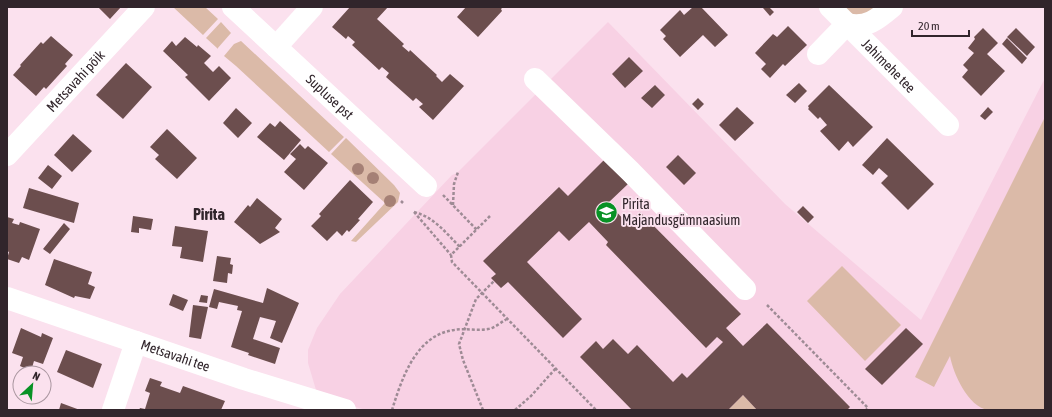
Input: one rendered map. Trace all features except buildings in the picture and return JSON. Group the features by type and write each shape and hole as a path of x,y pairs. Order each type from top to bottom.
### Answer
{"street":[{"name":"Metsavahi põik","path":"7,155 144,7"},
{"name":"Supluse pst","path":"233,7 426,186"},
{"path":"276,47 312,7"},
{"name":"Jahimehe tee","path":"830,7 948,125"},
{"path":"818,54 847,24 854,26 868,24 892,7"},
{"path":"535,79 630,171 745,289"},
{"name":"Metsavahi tee","path":"7,298 270,388 345,410"},
{"path":"113,410 136,342"}],"path":[{"path":"453,205 454,184 458,172"},
{"path":"426,186 445,196 477,230"},
{"path":"460,247 435,221 425,215 414,212 451,255 454,266 596,410"},
{"path":"451,255 490,216"},
{"path":"483,410 460,352 459,344 476,299 494,281"},
{"path":"767,305 868,408 866,410"},
{"path":"392,410 411,362 424,346 444,332 465,328 488,329 507,319"},
{"path":"515,410 524,403 556,368"}],"shaded area":[{"path":"173,7 205,7 218,19 203,35"},
{"path":"837,7 884,7 857,16"},
{"path":"221,22 231,33 217,49 206,38"},
{"name":"Pirita Majandusgümnaasium","path":"608,22 785,204 921,320 1045,78 1045,410 366,410 341,403 316,390 308,363 308,350 317,328 340,294 452,175 457,173"},
{"path":"241,41 344,137 329,152 224,56 234,44"},
{"path":"1045,117 1045,410 988,410 981,408 968,396 958,380 950,356 934,387 915,377"},
{"path":"346,138 394,185 400,193 398,202 356,242 351,241 385,203 331,154"},
{"path":"842,266 901,325 865,361 807,301"},
{"path":"743,395 757,410 728,410"}],"place":[{"name":"Pirita Majandusgümnaasium","path":"606,212"}],"district":[{"name":"Pirita","path":"209,214"}]}
